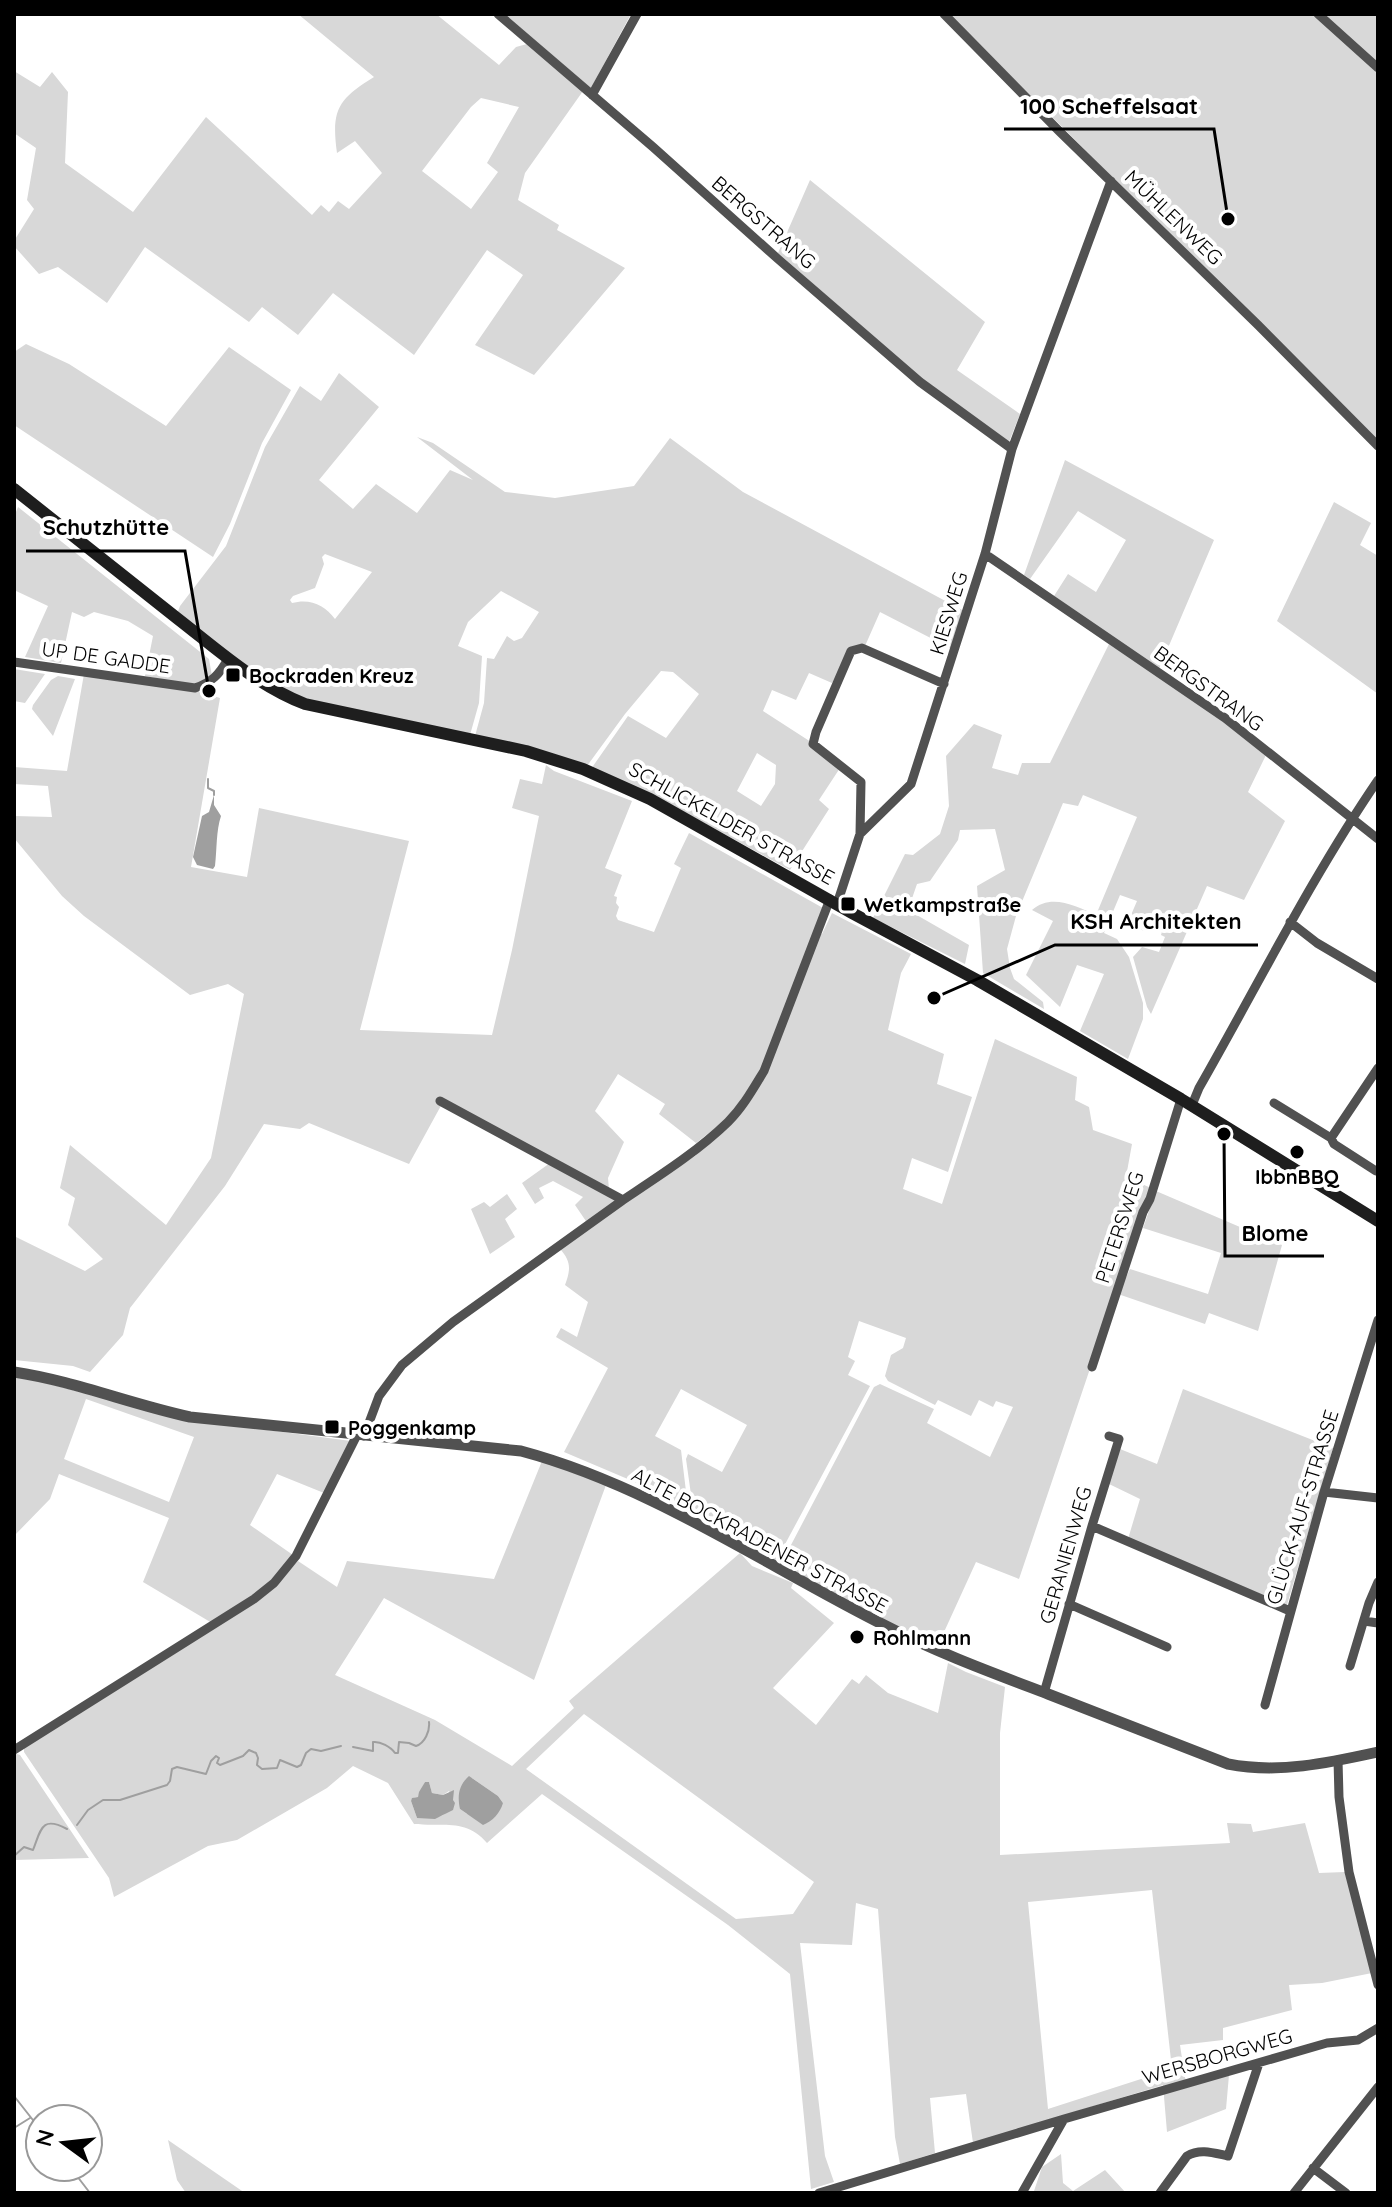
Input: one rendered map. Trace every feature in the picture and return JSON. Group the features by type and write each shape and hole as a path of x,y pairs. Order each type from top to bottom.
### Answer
{"main road":[{"name":"SCHLICKELDER STRASSE","path":"14,489 228,659 266,685 305,704 496,743 583,769 650,799 977,980 1187,1102 1378,1221"}],"street":[{"name":"BERGSTRANG","path":"498,14 901,366 1012,449"},
{"path":"592,95 637,14"},
{"name":"MÜHLENWEG","path":"944,14 1378,446"},
{"path":"1318,14 1378,68"},
{"path":"985,554 1012,449 1111,181"},
{"name":"BERGSTRANG","path":"985,554 1225,718 1378,839"},
{"name":"KIESWEG","path":"860,834 911,784 985,554"},
{"name":"KIESWEG","path":"833,901 860,834 861,782 813,744 851,651 862,648 944,684"},
{"name":"UP DE GADDE","path":"14,662 195,688 219,675 228,659"},
{"name":"PETERSWEG","path":"1092,1367 1143,1212 1187,1102 1199,1088 1290,922 1378,780"},
{"path":"14,1750 254,1599 274,1583 296,1556 361,1436 379,1396 402,1365 453,1322 690,1154 729,1120 764,1071 833,901"},
{"path":"1290,922 1317,943 1378,979"},
{"path":"1331,1138 1377,1072"},
{"path":"440,1101 623,1200"},
{"path":"1274,1103 1331,1138 1334,1144 1376,1171"},
{"name":"GLÜCK-AUF-STRASSE","path":"1265,1705 1324,1492 1378,1320"},
{"name":"ALTE BOCKRADENER STRASSE","path":"14,1372 47,1377 190,1417 521,1451 601,1479 697,1524 845,1605 952,1658 1228,1764 1272,1769 1378,1752"},
{"name":"GERANIENWEG","path":"1044,1693 1119,1439 1109,1436"},
{"path":"1324,1492 1378,1498"},
{"path":"1092,1526 1290,1611"},
{"path":"1350,1666 1378,1582"},
{"path":"1069,1604 1167,1647"},
{"path":"1364,1621 1378,1623"},
{"path":"1338,1760 1339,1797 1349,1872 1378,1985"},
{"name":"WERSBORGWEG","path":"819,2193 1327,2043 1358,2040 1378,2028"},
{"path":"1160,2193 1187,2156 1200,2151 1228,2156 1259,2063"},
{"path":"1294,2193 1378,2087"},
{"path":"1022,2193 1064,2119"},
{"path":"1313,2168 1346,2193"}],"shaded area":[{"path":"298,14 436,14 499,65 516,47 527,44 583,91 525,173 518,200 559,225 557,230 625,268 534,375 475,345 523,275 487,250 414,355 333,293 298,335 262,307 249,322 145,247 107,303 58,267 39,274 14,246 34,209 27,200 36,148 14,133 14,71 40,87 52,72 68,92 65,163 133,212 206,117 312,215 321,205 329,212 338,201 349,209 382,173 355,141 337,153 335,138 337,116 345,99 374,77","holes":["481,98 519,107 487,163 498,172 471,209 422,171"]},
{"path":"504,14 631,14 591,88"},
{"path":"949,14 1378,14 1378,63 1331,29 1378,73 1378,442"},
{"path":"810,180 985,322 957,370 1020,414 1009,442 920,377 778,253"},
{"path":"26,344 69,364 166,426 229,347 291,390 262,443 230,524 213,557 14,425 14,352"},
{"path":"339,373 379,407 319,480 353,509 376,484 417,513 450,470 473,480 417,437 433,443 505,492 555,498 634,486 670,438 743,492 964,611 952,649 880,612 865,646 860,644 832,683 809,673 796,700 772,690 763,711 811,742 840,768 819,800 829,809 790,870 653,795 591,769 628,716 666,738 699,694 673,672 661,671 587,766 475,736 484,703 487,658 494,659 507,636 514,641 522,638 539,612 501,591 468,622 458,646 482,656 479,703 470,735 306,701 266,682 177,614 226,546 265,447 300,386 321,401","holes":["325,554 372,572 335,619 316,604 305,601 292,603 290,600 315,588","757,753 776,765 775,784 761,806 737,791"]},
{"path":"1065,460 1214,540 1159,669 1054,596 1068,574 1096,592 1126,540 1078,511 1030,579 1024,575"},
{"path":"1334,502 1371,523 1360,545 1378,556 1378,694 1277,621"},
{"path":"18,507 209,659 212,676 194,686 145,676 153,636 128,621 94,612 84,617 72,612 61,663 25,657 48,606 14,590 14,517"},
{"path":"1109,644 1224,721 1266,755 1248,792 1285,821 1244,900 1207,886 1151,1014 1133,957 1142,947 1159,952 1165,937 1161,935 1163,928 1148,922 1144,931 1136,927 1140,919 1131,915 1137,901 1120,895 1104,933 1117,939 1129,957 1143,1003 1143,1019 1128,1059 1080,1031 1104,974 1077,965 1060,1007 1026,975 1053,921 1032,910 1047,902 1055,902 1096,915 1137,817 1083,795 1078,806 1063,803 1016,916 1007,949 1014,979 1043,1002 1044,1009 983,973 977,886 1005,870 995,829 960,830 958,840 930,881 917,884 908,910 969,945 965,964 873,918 905,854 913,855 940,834 949,806 946,756 974,724 1002,735 992,768 1018,775 1022,763 1050,763"},
{"path":"14,669 45,674 25,703 14,701"},
{"path":"84,674 194,690 220,698 191,867 247,877 259,808 409,841 360,1030 492,1035 539,816 512,808 520,779 542,784 546,765 554,771 632,801 605,868 622,875 614,896 619,907 618,920 654,932 681,868 674,864 689,833 823,908 762,1069 728,1118 696,1143 659,1114 665,1104 618,1074 595,1111 624,1142 608,1178 609,1189 443,1102 409,1164 309,1123 300,1129 264,1124 225,1186 130,1308 123,1335 90,1372 73,1366 14,1360 14,1236 85,1271 103,1259 68,1225 75,1198 60,1188 70,1145 166,1225 211,1158 244,994 228,984 190,995 84,916 62,896 14,838 14,816 52,817 48,786 14,784 14,767 67,771"},
{"path":"58,676 75,679 53,736 32,709 51,680"},
{"path":"214,795 214,805 221,816 213,869 197,865 193,857 202,816 209,812"},
{"path":"832,913 911,954 901,973 888,1030 944,1054 937,1084 972,1097 948,1172 912,1158 903,1189 942,1204 995,1039 1077,1077 1075,1100 1089,1107 1093,1130 1132,1144 1126,1177 1151,1188 1019,1579 976,1562 939,1643 890,1624 781,1564 874,1387 880,1384 934,1409 927,1423 990,1457 1013,1407 996,1401 993,1407 979,1400 971,1416 938,1400 935,1405 888,1381 885,1376 891,1355 903,1348 906,1338 859,1321 848,1357 855,1361 848,1375 870,1386 776,1561 761,1553 764,1543 693,1509 686,1459 688,1454 722,1472 747,1425 681,1389 655,1436 681,1450 688,1508 564,1452 608,1368 556,1337 561,1328 577,1337 588,1302 565,1285 569,1266 560,1249 590,1227 575,1205 583,1197 553,1181 539,1188 544,1198 535,1204 522,1183 550,1163 614,1198 619,1205 695,1156 744,1109 819,933 822,934"},
{"path":"1156,1191 1282,1245 1258,1331 1209,1313 1205,1324 1118,1294 1130,1269 1208,1294 1221,1253 1143,1228"},
{"path":"507,1194 517,1209 505,1219 515,1237 490,1254 471,1209 484,1202 490,1207"},
{"path":"14,1375 190,1420 351,1441 324,1493 277,1474 250,1525 293,1555 272,1582 212,1623 143,1582 169,1518 59,1474 50,1499 14,1536","holes":["86,1399 194,1437 169,1502 64,1459"]},
{"path":"1183,1389 1333,1448 1287,1605 1128,1539 1140,1499 1109,1484 1120,1449 1157,1464"},
{"path":"542,1461 606,1485 534,1680 384,1598 335,1675 435,1720 512,1766 574,1708 569,1701 740,1553 752,1566 793,1583 791,1588 834,1623 773,1688 816,1725 852,1679 859,1684 866,1675 888,1693 938,1713 948,1663 1005,1687 1000,1733 1000,1855 1230,1843 1227,1823 1251,1824 1253,1832 1305,1823 1319,1873 1345,1872 1372,1973 1322,1983 1289,1985 1292,2010 1223,2028 1223,2040 1180,2045 1185,2078 1190,2086 1229,2075 1226,2109 1167,2132 1163,2085 973,2143 966,2094 930,2098 935,2153 900,2164 895,2137 878,1909 856,1903 852,1945 800,1943 825,2156 834,2182 811,2189 790,1974 728,1925 542,1794 487,1843 479,1835 462,1827 414,1824 388,1783 353,1766 327,1788 237,1840 208,1846 114,1897 109,1878 24,1752 24,1746 275,1586 298,1561 337,1587 347,1561 494,1579","holes":["584,1714 814,1882 793,1914 736,1919 526,1769","472,1778 503,1803 467,1814 460,1809","425,1782 429,1782 432,1793 443,1795 449,1791 453,1800 444,1815 417,1818 411,1801 418,1797","1152,1890 1172,2069 1048,2109 1028,1902"]},
{"path":"14,1753 20,1755 89,1858 14,1860"},
{"path":"469,1776 503,1803 496,1816 483,1825 460,1809 460,1791"},
{"path":"425,1782 429,1782 432,1793 443,1795 454,1790 453,1810 435,1819 417,1818 411,1801 418,1797"},
{"path":"168,2140 245,2193 186,2193 177,2180"},
{"path":"1061,2154 1063,2183 1073,2191 1105,2170 1126,2193 1035,2193 1042,2167"}],"waterway":[{"path":"208,779 208,788 214,791 214,795"},
{"path":"353,1747 373,1751 373,1742 376,1742 398,1753 399,1742 416,1746 422,1742 428,1733 429,1722"},
{"path":"77,1825 88,1810 103,1800 120,1800 167,1785 172,1769 177,1767 206,1774 216,1756 220,1765 243,1756 249,1750 256,1753 257,1765 262,1769 277,1768 280,1760 297,1767 311,1749 321,1751 341,1746"},
{"path":"14,1856 24,1847 33,1850 40,1831 47,1824 67,1829"},
{"path":"14,2096 24,2109"},
{"path":"14,2128 24,2122"},
{"path":"82,2183 90,2193"}],"place":[{"name":"100 Scheffelsaat","path":"1228,219"},
{"name":"Bockraden Kreuz","path":"233,675"},
{"name":"Schutzhütte","path":"209,691"},
{"name":"Wetkampstraße","path":"848,904"},
{"name":"KSH Architekten","path":"934,998"},
{"name":"Blome","path":"1224,1134"},
{"name":"IbbnBBQ","path":"1297,1152"},
{"name":"Poggenkamp","path":"332,1427"},
{"name":"Rohlmann","path":"857,1637"}]}
